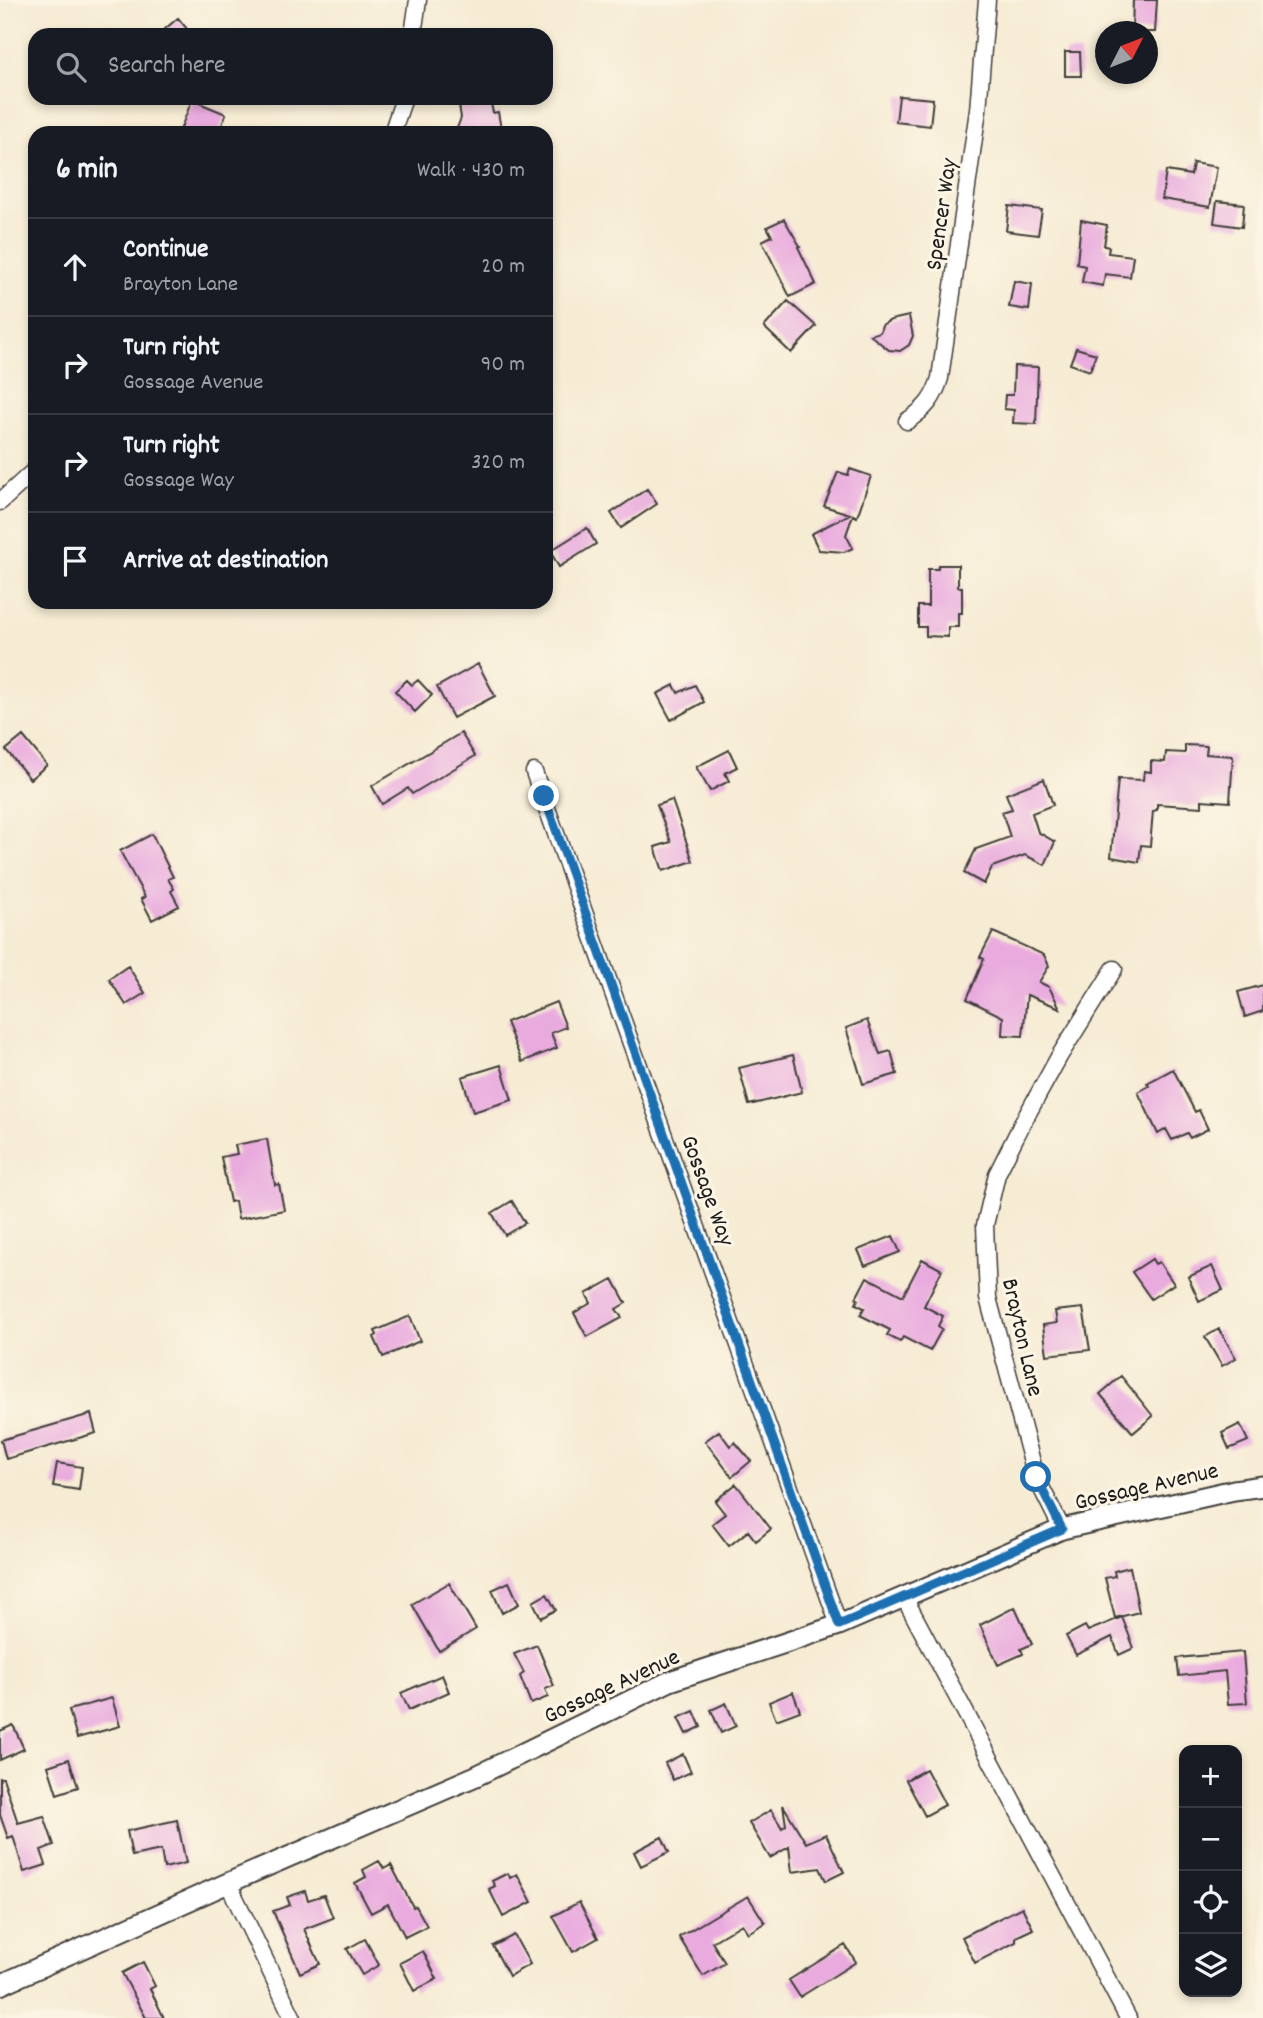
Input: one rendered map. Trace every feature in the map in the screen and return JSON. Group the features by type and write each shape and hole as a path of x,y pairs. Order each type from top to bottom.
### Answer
{"street":[{"path":"414,28 418,0"},
{"name":"Spencer Way","path":"908,421 923,411 935,394 940,378 978,110 987,0"},
{"path":"394,126 402,105"},
{"path":"0,502 28,476"},
{"name":"Gossage Way","path":"534,772 839,1625"},
{"name":"Brayton Lane","path":"1062,1529 1036,1477 991,1310 988,1298 985,1225 997,1174 1060,1055 1114,969"},
{"name":"Gossage Avenue","path":"0,1985 476,1776 670,1681 839,1625 1062,1529 1234,1490 1263,1486"},
{"path":"904,1597 1128,2018"},
{"path":"228,1883 293,2018"}],"building":[{"path":"1133,0 1157,0 1156,21 1132,21"},
{"path":"178,18 186,28 166,28"},
{"path":"1065,52 1080,52 1081,76 1065,76"},
{"path":"899,96 933,99 930,126 896,122"},
{"path":"190,105 204,105 226,114 222,126 182,126"},
{"path":"459,105 491,105 493,113 498,112 500,126 458,126 461,118"},
{"path":"1193,163 1217,167 1210,207 1162,199 1166,171 1191,175"},
{"path":"1217,201 1244,204 1242,227 1214,223"},
{"path":"1009,206 1042,210 1038,235 1006,231"},
{"path":"784,219 800,246 798,247 816,284 790,297 762,241 772,236 767,227"},
{"path":"1081,220 1107,225 1104,246 1109,247 1108,253 1133,256 1130,277 1105,274 1103,286 1082,282 1085,266 1077,264"},
{"path":"1014,281 1032,284 1029,310 1009,307"},
{"path":"788,301 816,326 791,353 764,327"},
{"path":"909,316 913,336 909,345 900,351 889,350 870,335 880,332 882,325 891,320"},
{"path":"1076,348 1096,354 1090,371 1070,364"},
{"path":"1014,366 1038,367 1036,424 1013,423 1014,410 1004,409 1005,395 1013,395"},
{"path":"850,469 871,476 857,517 853,515 846,535 853,548 844,552 819,550 811,534 850,514 824,506 838,472 848,475"},
{"path":"647,489 657,504 621,528 611,513"},
{"path":"587,528 596,544 559,567 553,556 553,549"},
{"path":"938,565 958,565 958,587 962,587 962,613 958,613 958,627 948,627 948,637 926,636 926,627 918,627 918,606 928,606 928,569 938,569"},
{"path":"478,664 495,696 453,718 437,687"},
{"path":"407,680 412,685 418,680 432,695 415,712 395,691"},
{"path":"674,685 678,693 695,685 704,702 671,720 657,694"},
{"path":"461,733 475,756 412,794 408,788 382,804 372,786"},
{"path":"23,736 47,765 30,779 6,750"},
{"path":"1185,745 1207,746 1206,754 1233,756 1230,802 1202,800 1202,807 1157,804 1157,810 1153,811 1150,846 1141,845 1139,862 1111,857 1118,779 1143,780 1144,771 1151,772 1151,761 1165,762 1166,752 1185,753"},
{"path":"729,750 737,767 725,773 729,781 710,791 696,767"},
{"path":"1044,779 1053,805 1032,813 1038,832 1055,842 1045,865 1025,855 992,867 984,884 964,873 976,849 1010,837 1002,812 1012,809 1006,794"},
{"path":"672,800 693,861 663,871 655,847 671,842 657,805"},
{"path":"152,834 173,877 168,879 179,906 152,920 141,899 145,897 120,851"},
{"path":"993,932 1044,955 1049,966 1039,982 1049,987 1060,1008 1027,995 1023,1036 1002,1035 1003,1017 967,999 984,959 980,957"},
{"path":"128,966 145,993 126,1005 109,979"},
{"path":"1263,985 1263,1011 1245,1017 1238,992"},
{"path":"556,1002 566,1027 551,1033 557,1048 522,1062 506,1022"},
{"path":"867,1020 880,1054 891,1051 897,1074 863,1084 846,1028"},
{"path":"793,1055 802,1092 749,1105 739,1068"},
{"path":"501,1065 512,1100 473,1112 462,1077"},
{"path":"1173,1069 1195,1112 1199,1110 1208,1129 1190,1138 1187,1133 1172,1140 1166,1129 1158,1134 1138,1092 1149,1086 1147,1083"},
{"path":"267,1139 275,1185 279,1184 284,1210 238,1219 235,1201 230,1202 221,1157 237,1154 235,1145"},
{"path":"512,1201 525,1223 505,1235 492,1213"},
{"path":"893,1236 900,1252 865,1266 858,1250"},
{"path":"922,1259 942,1270 924,1306 943,1316 938,1326 942,1329 930,1351 903,1337 900,1342 887,1335 890,1330 860,1315 864,1308 856,1304 856,1298 867,1277 903,1296"},
{"path":"1152,1259 1155,1264 1159,1262 1174,1284 1151,1299 1132,1272"},
{"path":"1212,1266 1223,1290 1199,1301 1188,1277"},
{"path":"613,1279 626,1303 616,1309 622,1318 587,1337 574,1313 591,1303 586,1294"},
{"path":"1083,1308 1090,1350 1047,1355 1043,1325 1057,1323 1055,1311"},
{"path":"410,1316 420,1341 383,1357 374,1337 377,1335 375,1331"},
{"path":"1219,1329 1236,1358 1222,1366 1205,1337"},
{"path":"1121,1376 1153,1416 1133,1433 1100,1394"},
{"path":"91,1414 96,1433 6,1459 1,1440"},
{"path":"1240,1424 1248,1441 1229,1449 1222,1433"},
{"path":"719,1431 730,1446 735,1442 751,1461 732,1477 705,1441"},
{"path":"57,1463 82,1467 79,1490 53,1486"},
{"path":"736,1484 771,1529 756,1541 748,1531 729,1546 712,1524 725,1514 715,1501"},
{"path":"1130,1567 1139,1612 1115,1618 1105,1578 1115,1576 1114,1571"},
{"path":"509,1582 519,1604 502,1613 492,1590"},
{"path":"449,1583 476,1629 439,1651 412,1604"},
{"path":"547,1594 556,1610 541,1618 533,1602"},
{"path":"1015,1607 1032,1644 1021,1649 1023,1654 998,1665 980,1625"},
{"path":"1122,1617 1134,1648 1119,1655 1112,1637 1076,1655 1066,1636 1085,1626 1088,1631"},
{"path":"537,1645 554,1686 545,1689 548,1697 531,1704 520,1676 524,1673 514,1654"},
{"path":"1243,1652 1247,1703 1228,1704 1225,1671 1179,1676 1177,1658"},
{"path":"442,1675 449,1692 409,1710 401,1693"},
{"path":"793,1692 800,1711 776,1720 769,1702"},
{"path":"112,1698 120,1726 77,1738 69,1710"},
{"path":"726,1703 736,1726 721,1733 711,1710"},
{"path":"694,1711 701,1727 686,1734 678,1718"},
{"path":"13,1725 24,1749 0,1760 0,1731"},
{"path":"683,1754 691,1772 673,1780 665,1763"},
{"path":"69,1759 78,1787 57,1794 48,1766"},
{"path":"926,1769 945,1805 925,1816 906,1780"},
{"path":"0,1778 3,1778 18,1823 44,1816 54,1845 41,1850 46,1865 24,1872 13,1836 8,1838 0,1815"},
{"path":"783,1805 806,1843 826,1834 844,1872 826,1881 820,1868 792,1872 789,1847 770,1858 749,1823 771,1810 782,1828 786,1825"},
{"path":"177,1820 186,1863 164,1868 161,1850 132,1856 127,1831"},
{"path":"662,1837 669,1852 641,1866 634,1852"},
{"path":"379,1861 384,1869 391,1865 413,1907 416,1906 427,1926 405,1937 388,1904 371,1913 355,1883 366,1877 363,1870"},
{"path":"508,1873 510,1878 517,1874 532,1902 503,1917 489,1889 495,1886 492,1881"},
{"path":"305,1891 308,1900 324,1895 333,1918 304,1929 320,1964 300,1973 273,1911 290,1905 287,1897"},
{"path":"748,1896 765,1923 748,1933 742,1924 712,1942 725,1963 703,1976 679,1937"},
{"path":"579,1902 598,1938 573,1952 553,1916"},
{"path":"1022,1907 1033,1929 1016,1937 1016,1942 975,1963 962,1937"},
{"path":"514,1935 530,1964 509,1976 493,1946"},
{"path":"365,1939 379,1965 362,1975 347,1949"},
{"path":"845,1945 856,1962 800,1997 789,1980"},
{"path":"423,1951 437,1979 414,1991 400,1963"},
{"path":"143,1962 155,1986 150,1989 164,2018 146,2018 122,1973"}],"route":[{"path":"544,796 839,1625 1062,1529 1036,1477"}]}
